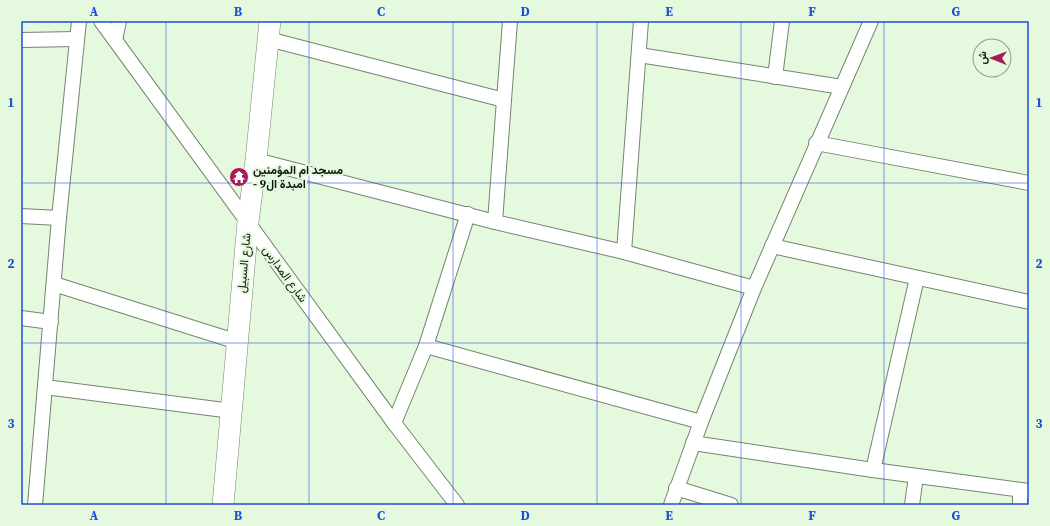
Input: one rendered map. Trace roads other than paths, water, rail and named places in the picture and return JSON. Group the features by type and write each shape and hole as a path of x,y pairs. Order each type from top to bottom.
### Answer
{"street":[{"path":"35,505 59,218 79,21"},
{"name":"شارع المدارس","path":"101,21 394,423 457,505"},
{"path":"115,40 119,21"},
{"path":"495,222 510,21"},
{"path":"624,252 641,21"},
{"path":"775,77 782,21"},
{"path":"671,505 701,422 754,288 816,143 871,21"},
{"path":"269,30 504,100"},
{"name":"شارع السبيل","path":"223,505 248,222 256,160 269,30"},
{"path":"21,40 77,39"},
{"path":"639,55 842,88"},
{"path":"816,143 1029,183"},
{"path":"256,160 495,222 624,252 754,288"},
{"path":"394,423 426,346 468,214"},
{"path":"21,216 59,218"},
{"path":"772,246 1029,302"},
{"path":"872,470 917,278"},
{"path":"54,284 238,342"},
{"path":"21,318 51,322"},
{"path":"426,346 701,422"},
{"path":"45,387 232,412"},
{"path":"693,443 872,470 1025,490 1020,505"},
{"path":"912,505 916,476"},
{"path":"676,488 732,505"}],"place":[{"name":"مسجد ام المؤمنين - امبدة ال9","path":"239,177"}]}
